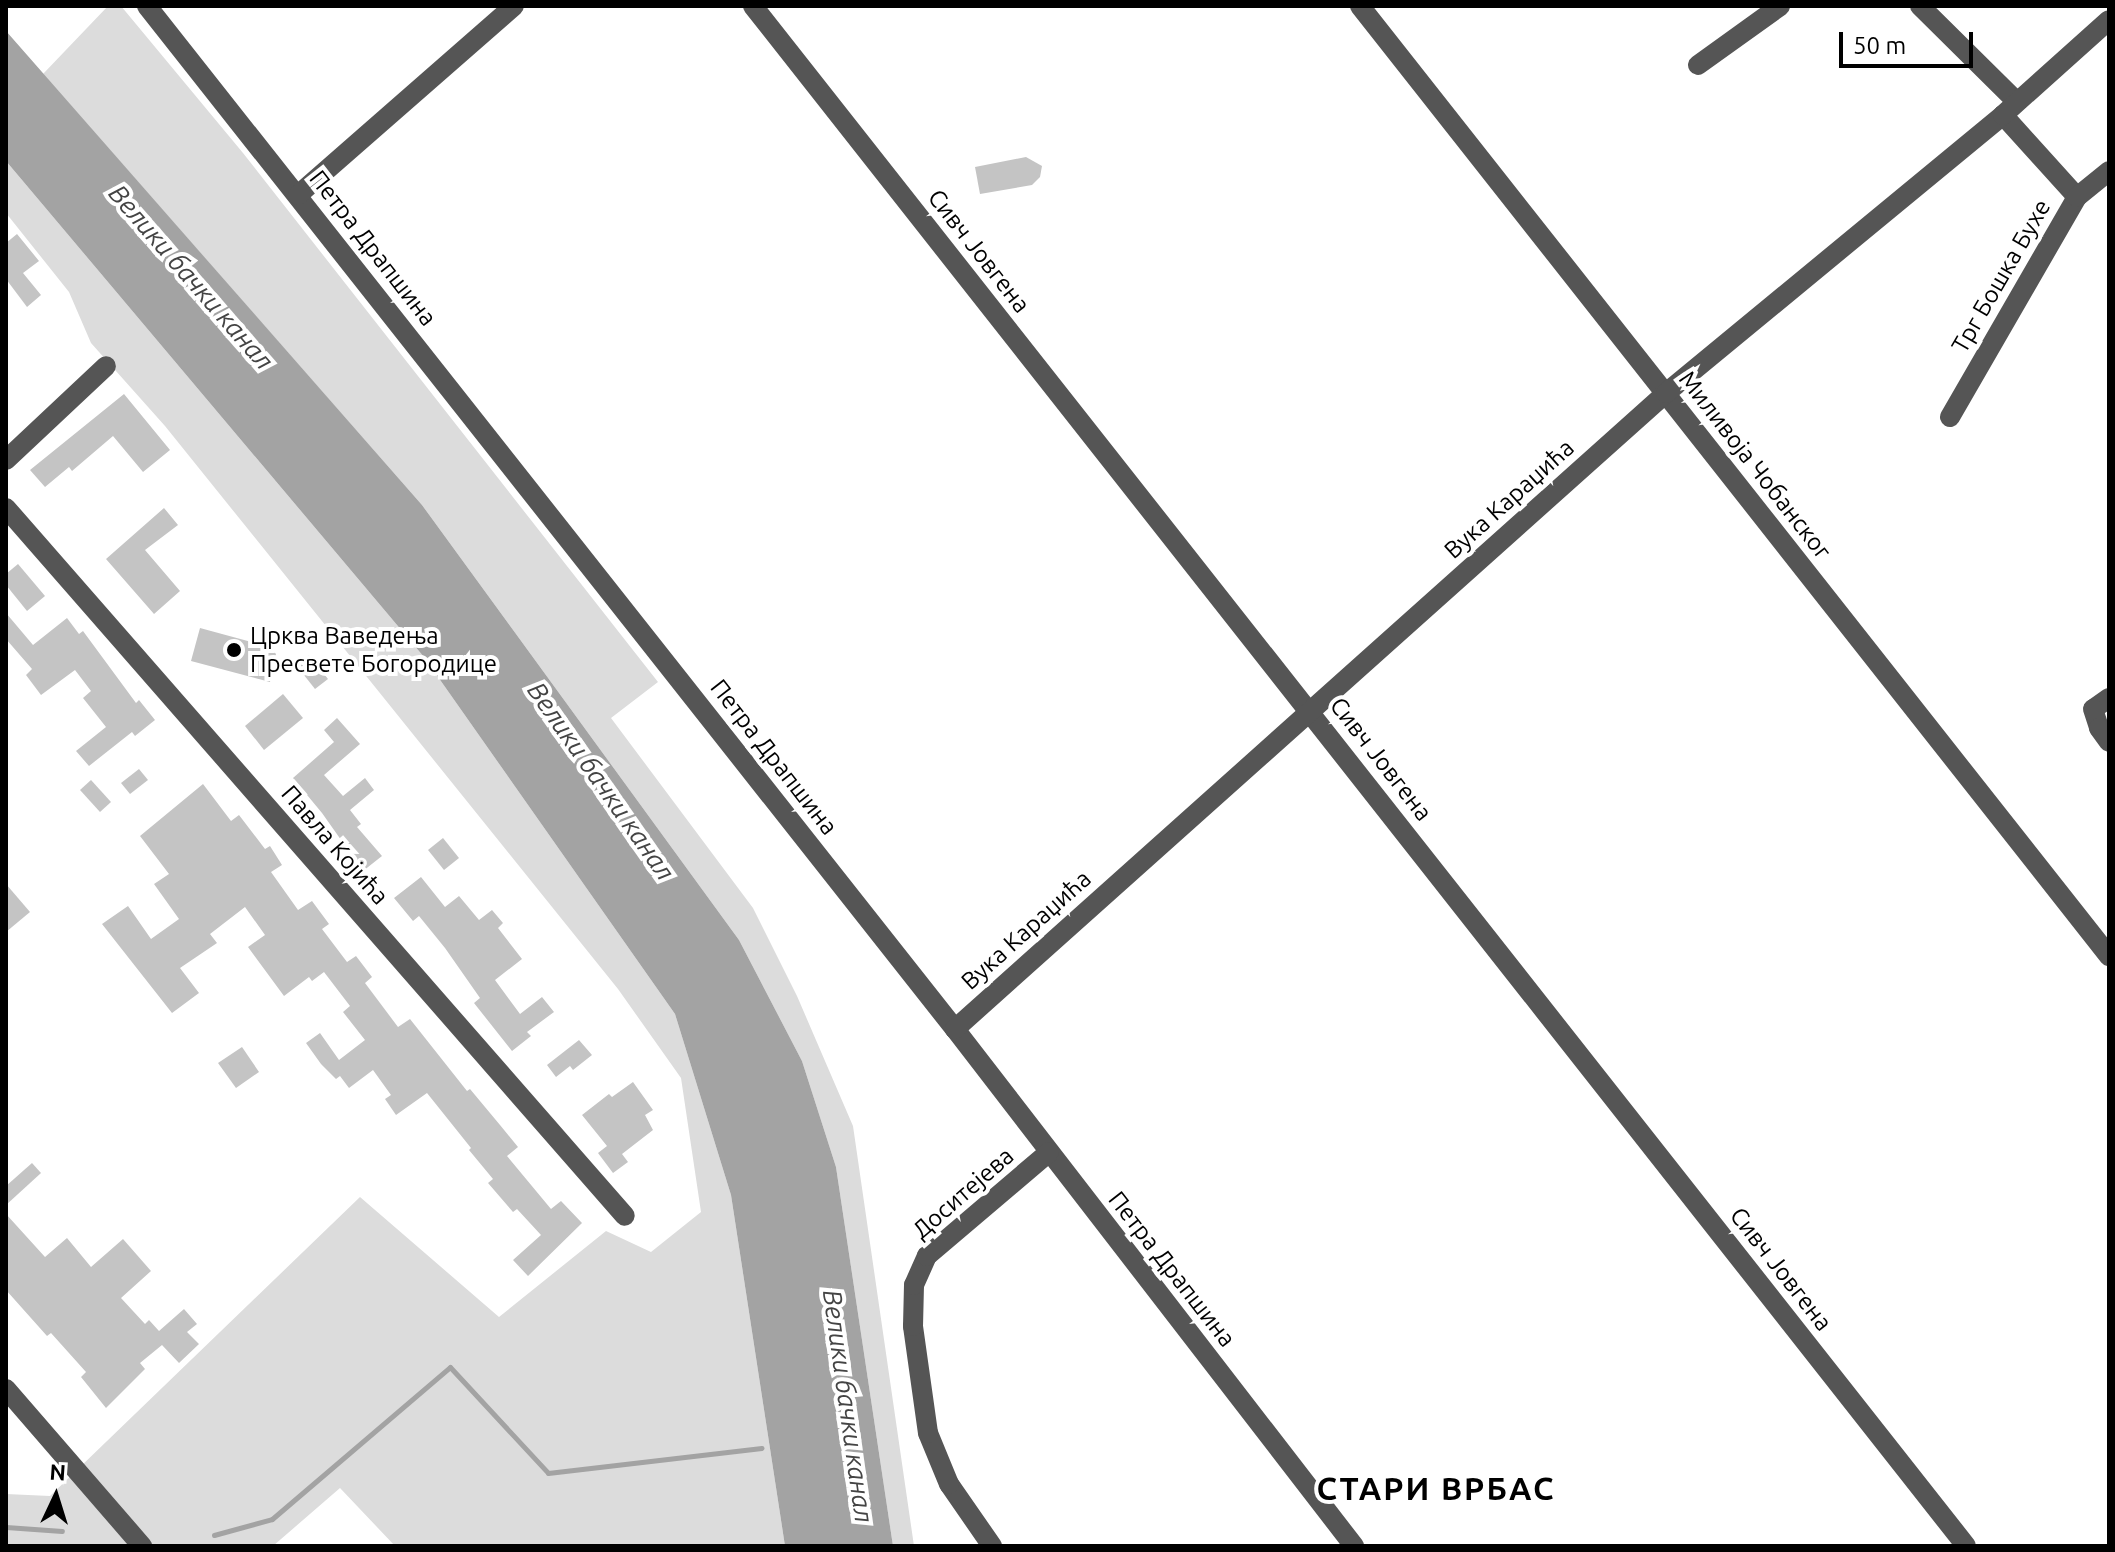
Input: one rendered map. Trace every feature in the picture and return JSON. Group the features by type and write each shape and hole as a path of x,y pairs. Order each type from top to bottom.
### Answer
{"street":[{"name":"Петра Драпшина","path":"147,6 955,1029 1354,1546"},
{"path":"298,195 514,6"},
{"name":"Сивч Јовгена","path":"753,6 1966,1546"},
{"name":"Миливоја Чобанског","path":"1360,6 2109,956"},
{"path":"1698,65 1780,6"},
{"path":"1920,6 2010,108 2077,197"},
{"name":"Вука Караџића","path":"955,1029 1666,393 2010,108 2109,20"},
{"name":"Трг Бошка Бухе","path":"1950,417 2077,197 2109,171"},
{"path":"6,460 106,366"},
{"name":"Павла Којића","path":"6,508 625,1216"},
{"path":"2109,698 2093,709 2099,728 2109,742"},
{"name":"Доситејева","path":"992,1546 949,1484 928,1433 913,1326 914,1285 927,1256 1049,1152"},
{"path":"6,1389 142,1546"}],"shaded area":[{"path":"108,6 121,6 243,153 658,682 611,718 753,908 797,996 853,1126 914,1546 893,1546 836,1167 802,1061 739,940 422,505 43,74"},
{"path":"6,161 424,657 675,1014 731,1195 785,1546 395,1546 340,1488 273,1546 6,1546 6,1494 50,1496 360,1197 499,1317 606,1231 651,1252 701,1212 681,1078 618,989 165,426 91,343 69,292 6,213"}],"water":[{"name":"Велики бачки канал","path":"6,31 422,505 739,940 802,1061 836,1167 893,1546 785,1546 731,1195 675,1014 424,657 6,161"}],"building":[{"path":"1026,157 1042,166 1040,177 1032,185 980,194 975,167"},
{"path":"17,234 39,261 23,273 41,295 27,307 6,279 6,243"},
{"path":"124,394 170,450 143,472 113,436 72,471 69,467 45,487 30,470"},
{"path":"164,508 178,525 145,550 180,591 154,614 106,559"},
{"path":"18,564 45,596 27,611 6,585 6,574"},
{"path":"6,613 33,645 67,618 79,634 83,631 136,703 139,700 155,720 135,736 132,732 89,766 76,751 106,727 83,698 91,691 75,670 41,695 26,675 32,669 6,639"},
{"name":"Црква Ваведења Пресвете Богородице","path":"200,628 270,647 276,654 270,682 191,661"},
{"path":"309,655 328,679 315,689 296,665"},
{"path":"283,694 303,718 264,750 245,726"},
{"path":"337,718 360,744 324,775 343,796 365,778 374,790 350,810 361,824 357,827 382,856 363,871 293,778 334,742 324,730"},
{"path":"139,769 148,780 130,794 121,783"},
{"path":"91,780 111,802 100,812 80,790"},
{"path":"203,784 231,821 239,815 265,849 270,846 282,865 271,872 298,910 312,901 329,924 322,929 347,962 356,956 372,977 365,983 398,1027 410,1019 467,1091 470,1089 500,1125 518,1147 507,1156 551,1209 561,1201 582,1223 528,1276 513,1260 541,1235 517,1209 513,1212 488,1183 493,1179 427,1093 396,1115 385,1099 391,1095 373,1070 349,1088 340,1076 336,1079 321,1064 306,1043 320,1033 339,1060 365,1040 343,1012 350,1006 324,972 312,981 309,977 284,996 248,947 265,935 245,907 210,934 217,943 180,968 199,993 172,1013 102,924 128,906 151,939 179,919 154,884 169,874 140,836"},
{"path":"443,838 459,858 444,870 428,850"},
{"path":"421,877 445,907 459,896 479,920 492,910 503,923 498,928 522,959 495,980 520,1014 542,997 554,1012 527,1032 531,1036 512,1051 474,1003 480,998 445,948 419,916 413,921 394,898"},
{"path":"6,884 30,912 6,932"},
{"path":"579,1040 592,1055 573,1070 570,1066 556,1077 547,1065"},
{"path":"242,1047 259,1072 236,1088 218,1063"},
{"path":"633,1082 653,1110 645,1115 653,1130 622,1154 628,1162 613,1173 598,1153 607,1146 582,1115 609,1094 612,1097"},
{"path":"32,1163 41,1173 6,1205 6,1186"},
{"path":"6,1214 45,1257 67,1238 91,1267 123,1239 151,1271 121,1298 145,1324 149,1320 159,1331 184,1309 197,1324 187,1332 199,1344 179,1363 162,1345 140,1363 145,1369 106,1408 81,1377 86,1372 51,1333 47,1336 6,1290"}],"waterway":[{"path":"214,1535 272,1519 450,1367 548,1473 762,1448"},
{"path":"6,1527 62,1531"}],"place":[{"name":"Црква Ваведења Пресвете Богородице","path":"234,650"}],"district":[{"name":"СТАРИ ВРБАС","path":"1436,1488"}]}
